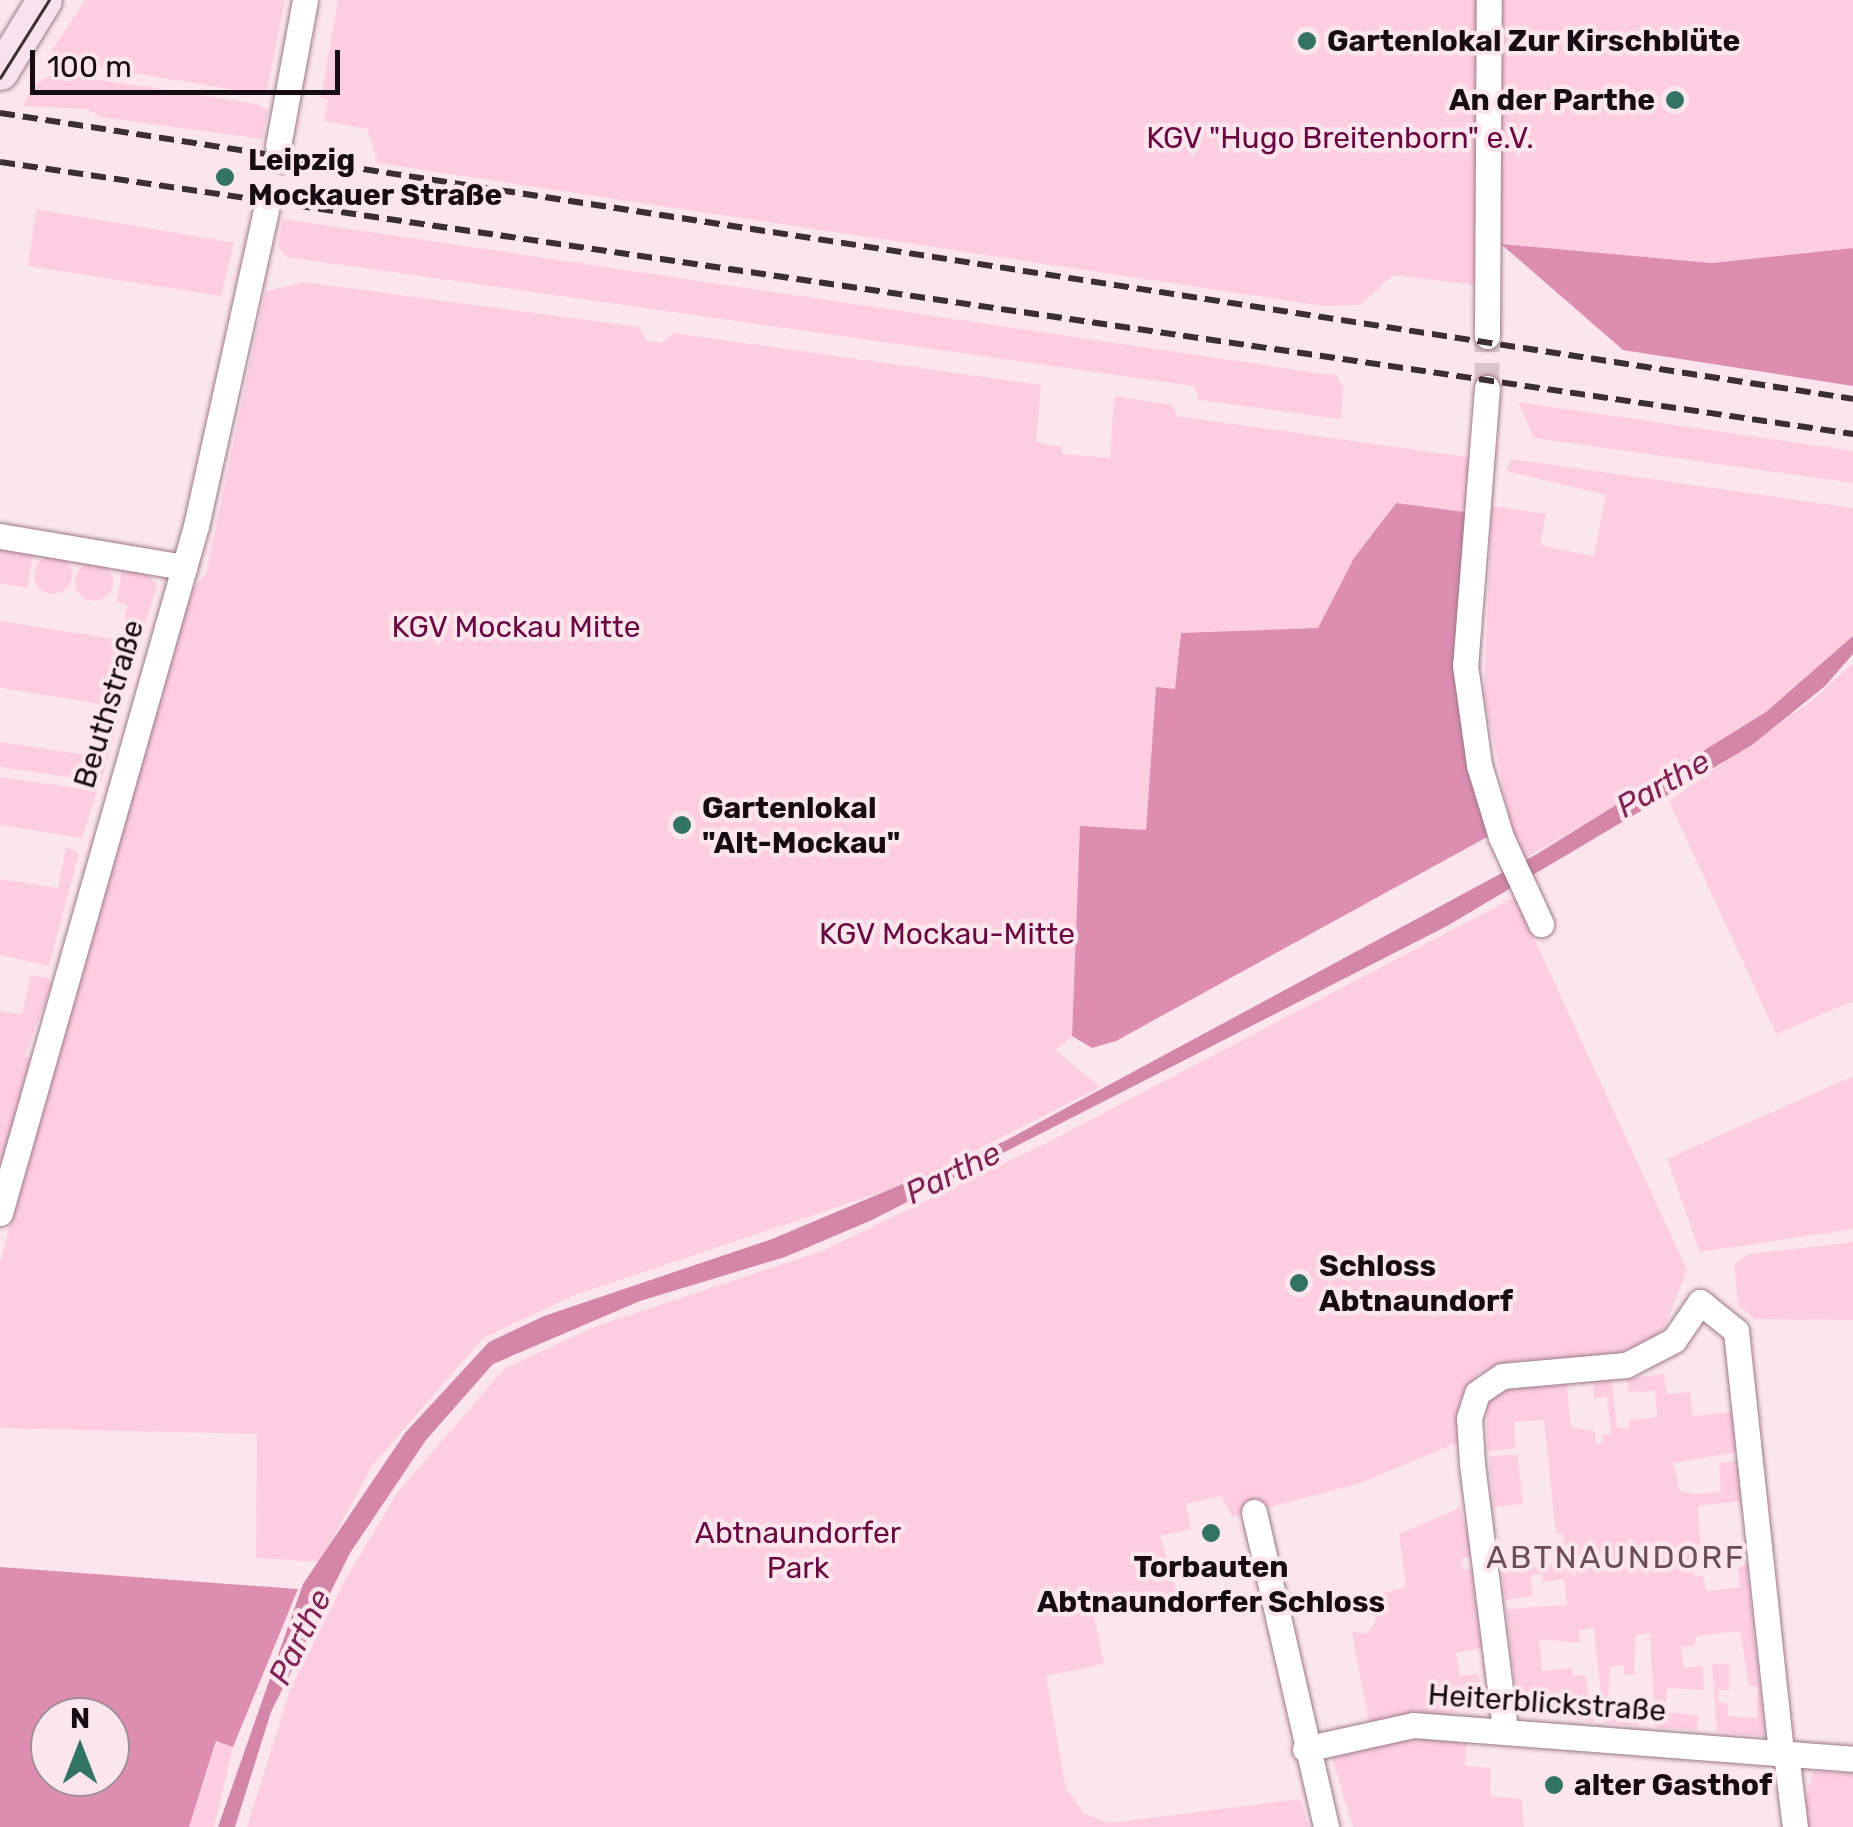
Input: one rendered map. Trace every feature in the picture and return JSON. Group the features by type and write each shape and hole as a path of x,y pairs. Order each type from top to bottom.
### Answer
{"main road":[{"path":"5,55 44,0"}],"street":[{"path":"278,146 306,0"},
{"path":"1488,336 1489,0"},
{"name":"Beuthstraße","path":"0,1213 184,567 266,210"},
{"path":"1486,388 1483,495 1463,648 1479,765 1512,860 1541,924"},
{"path":"0,536 184,567"},
{"path":"1505,1729 1472,1463 1472,1405 1502,1376 1626,1366 1674,1340 1700,1302 1736,1331 1795,1827"},
{"path":"1254,1512 1304,1750 1326,1827"},
{"name":"Heiterblickstraße","path":"1304,1750 1413,1725 1505,1729 1853,1759"}],"green space":[{"path":"85,0 285,0 266,95 66,62 50,53"},
{"name":"KGV \"Hugo Breitenborn\" e.V.","path":"338,0 1480,0 1481,286 1393,275 1360,305 1323,306 378,163 367,129 324,121 328,100 321,98"},
{"name":"An der Parthe","path":"1502,0 1853,0 1853,248 1712,263 1501,244 1494,199"},
{"path":"55,73 257,104 268,111 262,139 101,117 87,109 23,106 35,84"},
{"path":"36,209 234,243 221,296 28,266"},
{"path":"283,219 1337,376 1343,387 1341,419 1199,400 1194,386 286,257 278,246"},
{"name":"KGV Mockau Mitte","path":"303,282 639,327 647,341 661,343 673,333 1041,385 1036,442 1062,447 1062,454 1110,458 1114,396 1172,405 1177,416 1474,458 1472,513 1395,503 1354,558 1318,628 1175,690 1156,688 1146,831 1080,827 1072,1036 1055,1050 1100,1087 918,1180 572,1296 483,1338 372,1466 320,1562 256,1558 257,1434 0,1428 0,1263 52,1062 161,680 193,588 206,574 265,292"},
{"path":"1518,402 1853,451 1853,483 1534,438"},
{"path":"1511,459 1853,508 1853,636 1802,689 1738,736 1519,862 1484,696 1492,506 1546,514 1540,545 1594,556 1606,495 1506,471"},
{"path":"0,549 33,554 27,588 0,583"},
{"path":"53,556 67,561 72,575 67,589 53,594 39,589 34,575 39,561"},
{"path":"94,563 108,568 113,582 108,596 94,601 80,596 75,582 80,568"},
{"path":"122,569 146,573 157,585 120,707 0,688 0,621 121,640 127,605 117,602"},
{"path":"1853,663 1853,1001 1776,1034 1669,801 1814,699"},
{"path":"104,716 119,719 101,782 0,767 0,742 93,756"},
{"path":"0,777 97,791 82,838 0,825"},
{"path":"66,847 79,853 49,966 0,955 0,879 58,888"},
{"name":"Abtnaundorfer Park","path":"1515,897 1687,1270 1665,1326 1651,1341 1616,1354 1511,1362 1478,1374 1460,1399 1461,1441 1358,1484 1232,1517 1221,1496 1186,1504 1191,1529 1160,1536 1177,1593 1094,1617 1104,1664 1046,1676 1066,1789 1085,1814 1110,1823 1300,1799 1309,1827 247,1827 290,1690 344,1582 397,1493 505,1368 597,1326 822,1251 1048,1142"},
{"path":"31,975 48,978 51,986 25,1056 31,1058 0,1171 0,1011 22,1014"},
{"path":"1853,1076 1853,1229 1700,1252 1667,1159"},
{"path":"1853,1242 1853,1320 1755,1319 1738,1305 1734,1264 1749,1254"},
{"path":"1664,1374 1667,1394 1690,1392 1693,1416 1732,1412 1736,1452 1673,1463 1680,1491 1696,1494 1721,1492 1719,1463 1737,1461 1741,1501 1698,1506 1701,1553 1689,1555 1695,1577 1703,1576 1707,1591 1740,1587 1738,1567 1747,1566 1765,1736 1717,1732 1712,1665 1729,1663 1729,1690 1719,1690 1718,1702 1728,1704 1728,1716 1757,1718 1758,1687 1749,1686 1740,1631 1695,1636 1695,1645 1681,1647 1684,1668 1703,1666 1704,1690 1667,1688 1665,1712 1698,1715 1697,1730 1655,1727 1650,1633 1636,1635 1634,1675 1624,1675 1624,1665 1610,1667 1608,1711 1638,1713 1638,1726 1604,1723 1594,1628 1579,1630 1580,1643 1539,1639 1542,1671 1572,1668 1573,1676 1585,1675 1594,1722 1518,1711 1506,1609 1567,1605 1564,1579 1543,1582 1542,1574 1530,1576 1533,1596 1505,1600 1502,1571 1566,1563 1563,1534 1556,1534 1544,1420 1514,1422 1516,1448 1488,1451 1486,1403 1499,1390 1567,1384 1571,1427 1595,1431 1596,1444 1603,1443 1602,1435 1611,1434 1607,1397 1594,1398 1593,1382 1612,1380 1617,1428 1630,1428 1629,1420 1657,1417 1655,1391 1629,1392 1627,1379"},
{"path":"1517,1454 1523,1504 1494,1507 1489,1457"},
{"path":"1460,1508 1474,1556 1462,1558 1463,1569 1471,1569 1482,1648 1456,1653 1460,1676 1477,1674 1490,1702 1484,1709 1369,1722 1352,1632 1368,1633 1376,1620 1371,1596 1406,1587 1399,1534"},
{"path":"1411,1738 1467,1739 1465,1766 1491,1768 1490,1796 1522,1799 1524,1827 1353,1827 1332,1758"},
{"path":"217,1741 233,1747 214,1827 189,1827"},
{"path":"1813,1772 1853,1773 1853,1827 1808,1827 1805,1800"}],"shaded area":[{"path":"1501,244 1712,263 1853,248 1853,386 1623,350"},
{"path":"1396,503 1472,513 1458,617 1489,836 1116,1041 1092,1048 1072,1036 1080,826 1146,830 1156,687 1175,689 1181,633 1318,628 1354,558"},
{"path":"0,1567 298,1589 233,1747 216,1741 189,1827 0,1827"}],"water":[{"name":"Parthe","path":"1853,636 1853,654 1825,686 1752,745 1447,926 872,1220 785,1257 640,1301 493,1364 426,1440 350,1553 271,1712 235,1827 218,1827 303,1584 405,1433 489,1342 544,1316 772,1239 1005,1141 1537,854 1766,712"}],"tunnel":[{"path":"266,210 278,146"},
{"path":"1487,336 1487,388"}],"tram line":[{"path":"0,78 49,0"}],"railway":[{"path":"0,113 1853,399"},
{"path":"0,162 1853,434"}],"place":[{"name":"Gartenlokal Zur Kirschblüte","path":"1307,41"},
{"name":"An der Parthe","path":"1675,100"},
{"name":"Leipzig Mockauer Straße","path":"225,177"},
{"name":"Gartenlokal \"Alt-Mockau\"","path":"682,825"},
{"name":"Schloss Abtnaundorf","path":"1299,1283"},
{"name":"Torbauten Abtnaundorfer Schloss","path":"1211,1533"},
{"name":"alter Gasthof","path":"1554,1785"}],"district":[{"name":"ABTNAUNDORF","path":"1616,1557"}],"park label":[{"name":"KGV Mockau-Mitte","path":"947,934"}]}
